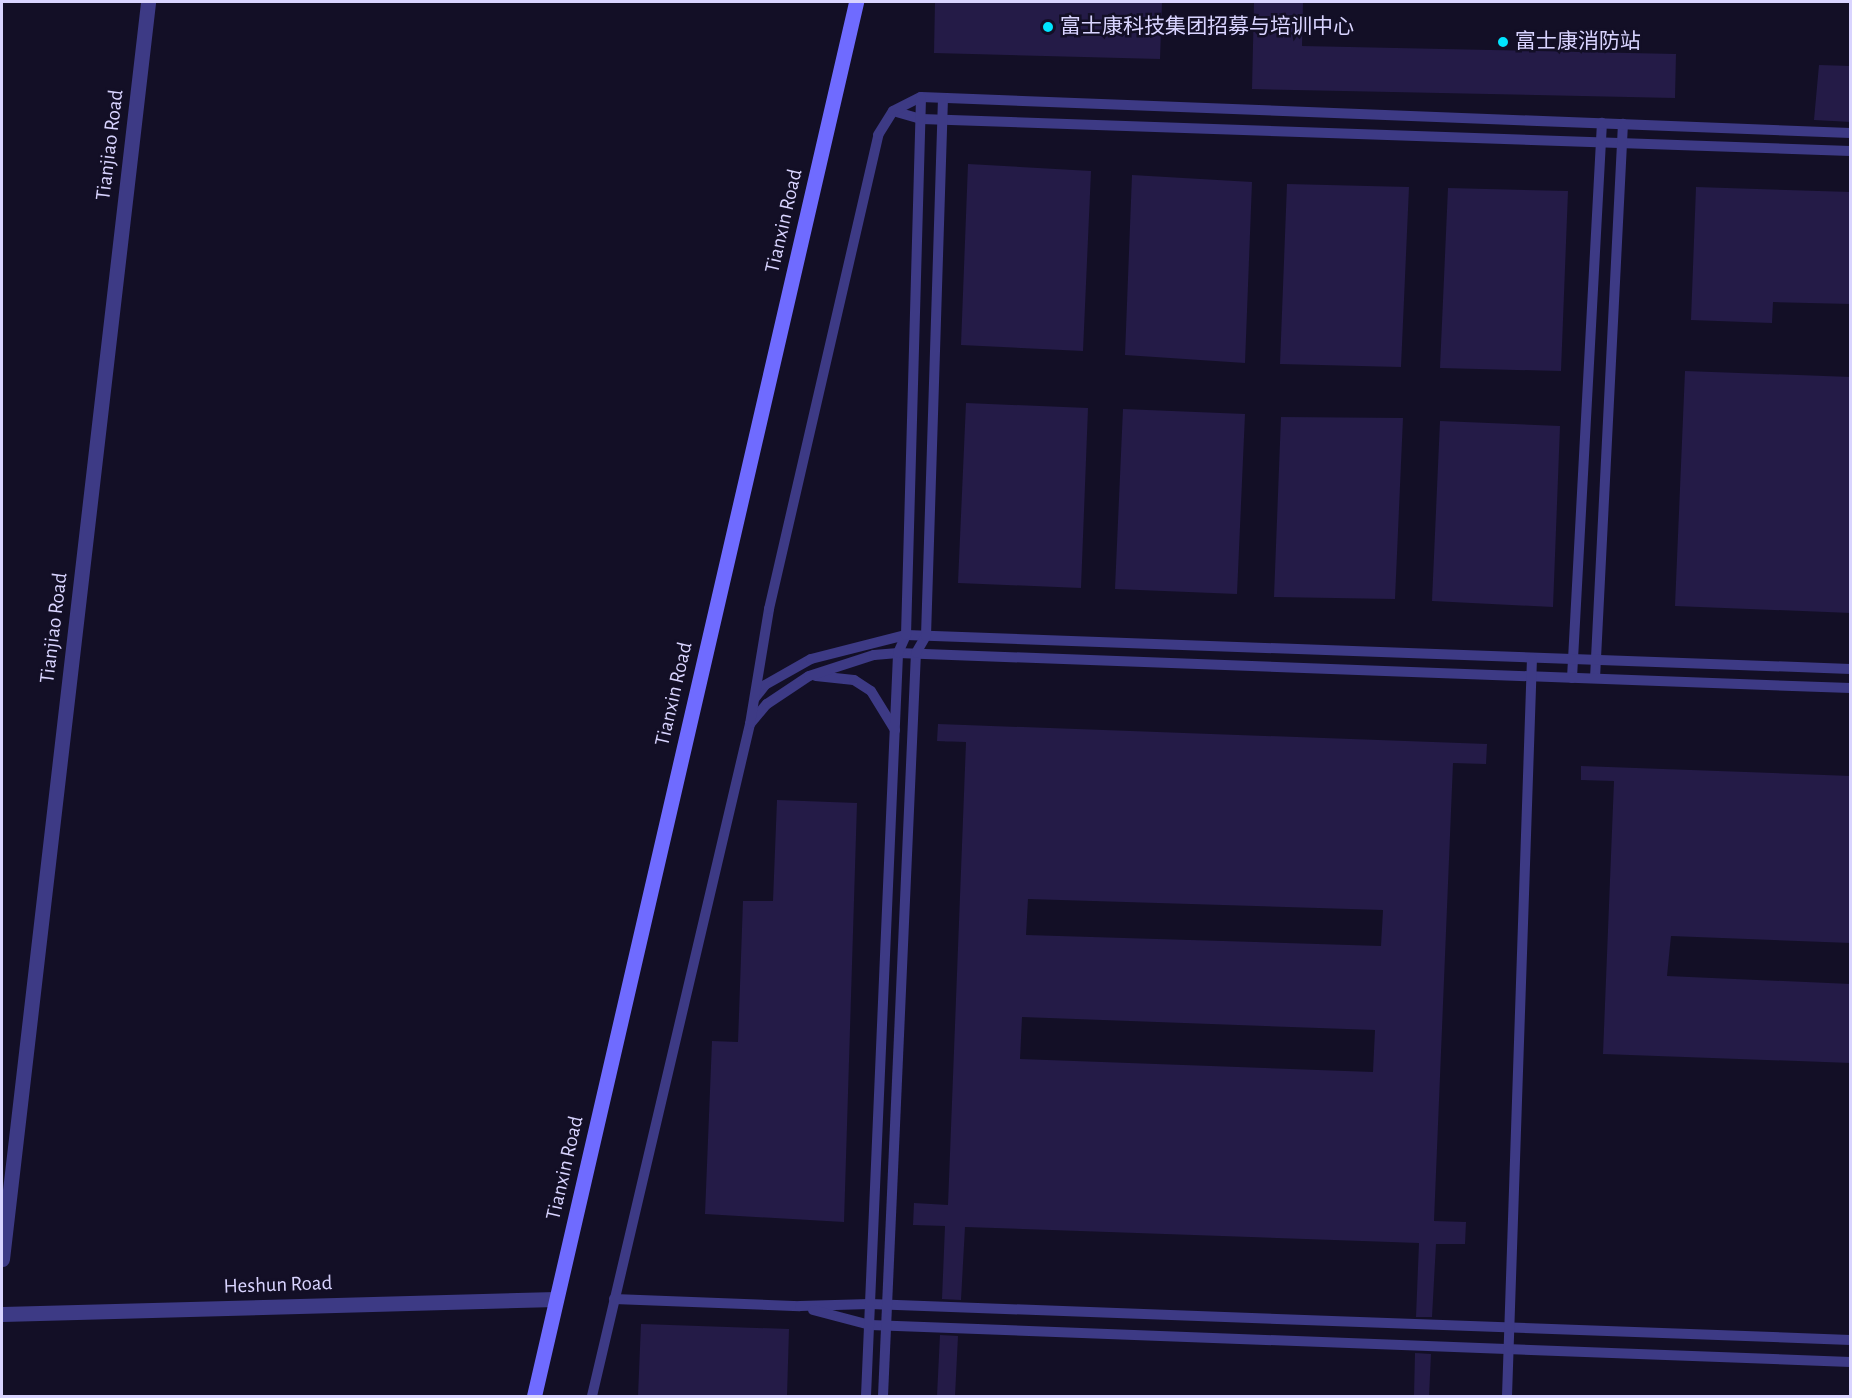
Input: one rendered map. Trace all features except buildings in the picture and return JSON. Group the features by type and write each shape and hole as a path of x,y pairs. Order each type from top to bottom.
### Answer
{"street":[{"name":"Tianjiao Road","path":"2,1259 148,2"},
{"name":"Tianxin Road","path":"534,1396 856,2"},
{"name":"Heshun Road","path":"2,1314 556,1299"}],"lane":[{"path":"867,1396 898,653 906,635 921,97"},
{"path":"750,724 770,609 872,158 878,135 893,111 921,97 1851,133"},
{"path":"883,1396 916,653 926,636 943,98"},
{"path":"893,111 921,119 941,120 1851,152"},
{"path":"1572,678 1602,123"},
{"path":"1595,678 1623,124"},
{"path":"592,1396 755,698 783,673 845,647 906,635 1851,669"},
{"path":"750,724 766,704 810,676 874,655 898,653 1851,688"},
{"path":"1508,1396 1532,658"},
{"path":"810,676 854,680 871,691 895,731"},
{"path":"614,1299 800,1306 886,1304 1851,1340"},
{"path":"800,1306 870,1325 886,1326 1851,1362"}],"place":[{"name":"富士康科技集团招募与培训中心","path":"1048,27"},
{"name":"富士康消防站","path":"1503,42"}]}
